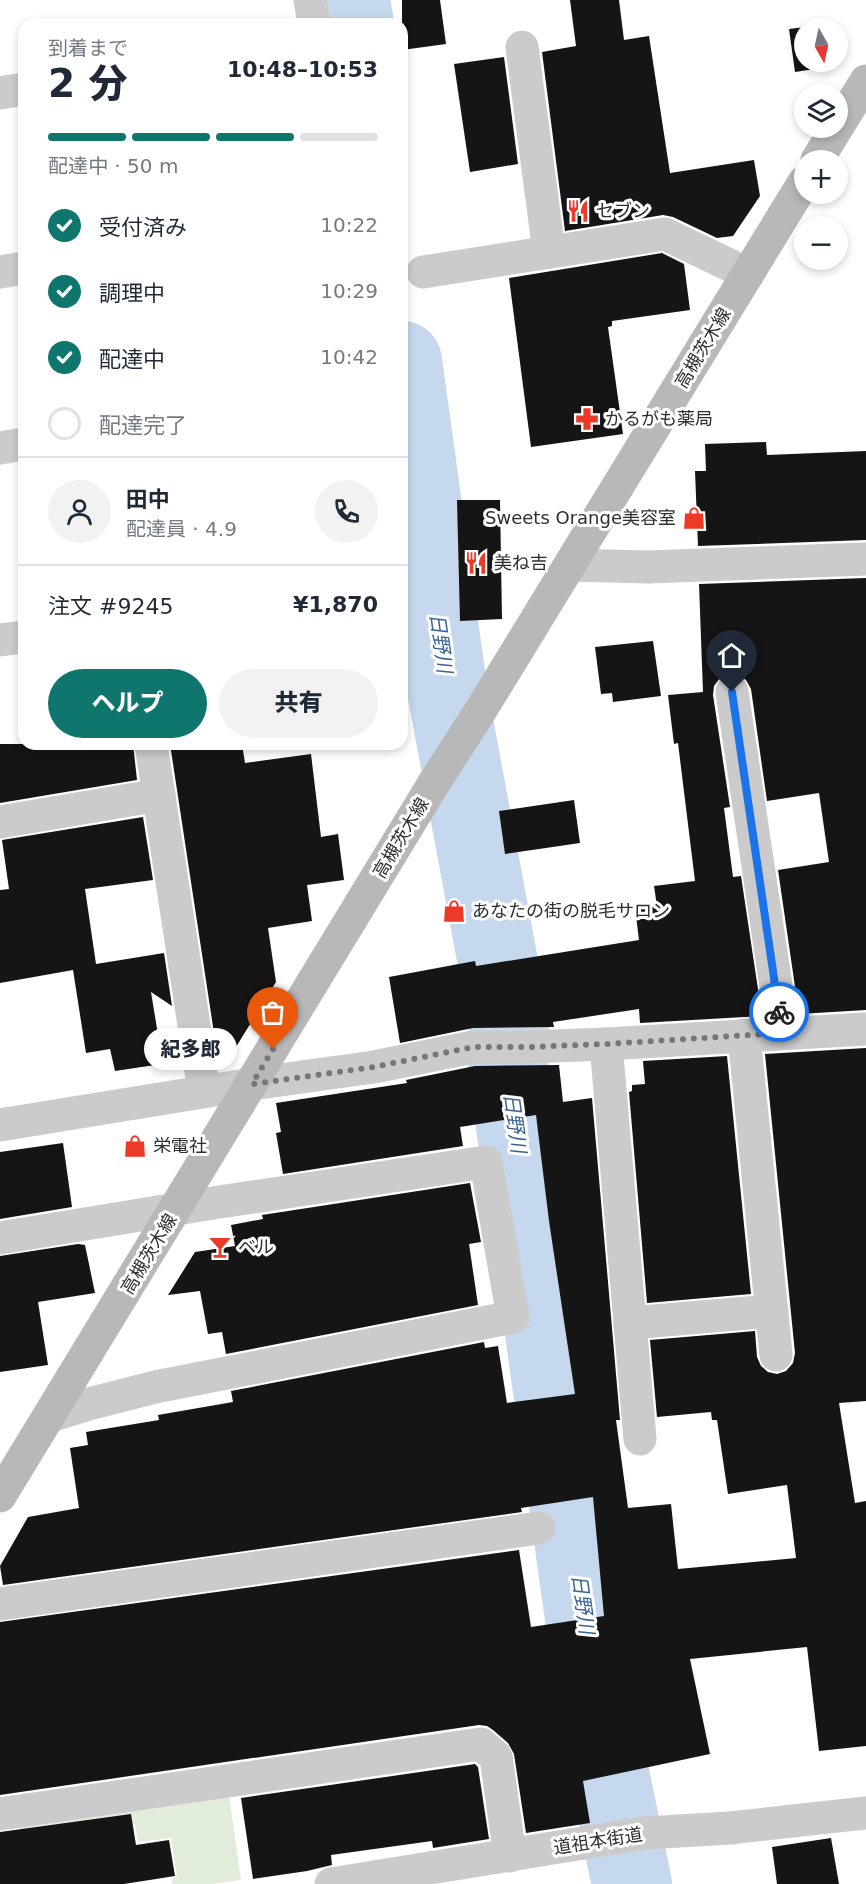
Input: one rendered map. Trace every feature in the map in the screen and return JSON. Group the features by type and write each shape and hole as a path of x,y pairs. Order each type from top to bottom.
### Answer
{"main road":[{"path":"824,150 866,81"},
{"name":"高槻茨木線","path":"0,1496 434,783 794,198"}],"street":[{"path":"310,0 313,18"},
{"path":"522,47 549,252"},
{"path":"0,93 18,90"},
{"path":"423,272 665,234 748,274"},
{"path":"0,272 18,269"},
{"path":"0,448 18,445"},
{"path":"570,565 648,567 866,559"},
{"path":"0,640 18,638"},
{"path":"732,692 783,1033"},
{"path":"152,750 204,1091"},
{"path":"0,822 159,795"},
{"path":"0,1125 204,1091 374,1067 460,1048 606,1044 866,1029"},
{"path":"744,1035 776,1355"},
{"path":"606,1044 640,1439"},
{"path":"0,1238 486,1162 513,1317 155,1388 50,1416"},
{"path":"630,1323 771,1311"},
{"path":"0,1604 539,1528"},
{"path":"0,1814 481,1744 496,1757 510,1856"},
{"name":"道祖本街道","path":"331,1884 645,1833 730,1828 866,1813"}],"green space":[{"path":"229,1795 241,1880 212,1884 172,1884 172,1878 177,1877 171,1838 138,1842 135,1824 87,1831 26,1884 20,1825"}],"building":[{"path":"402,0 440,0 446,44 408,49 408,18 402,18"},
{"path":"570,0 619,0 624,40 649,36 670,173 754,160 760,196 733,236 717,238 673,217 663,215 565,231 542,52 576,46"},
{"path":"794,28 794,65 789,29"},
{"path":"504,57 518,164 470,172 454,64"},
{"path":"662,253 684,264 690,310 612,321 612,326 608,327 623,434 531,447 509,278"},
{"path":"766,442 767,455 866,451 866,540 698,546 695,471 706,471 705,444"},
{"path":"457,500 500,500 502,619 460,621"},
{"path":"866,578 866,1010 799,1014 778,870 829,862 819,793 767,801 751,689 746,680 730,673 720,678 714,686 713,695 730,807 724,808 733,877 741,876 762,1016 640,1023 639,1009 553,1022 554,1027 473,1028 400,1043 389,977 475,961 476,966 639,940 635,908 657,906 654,886 695,881 678,743 674,744 668,695 703,692 699,584"},
{"path":"653,641 661,696 613,702 612,693 601,694 595,647"},
{"path":"0,744 18,744 18,750 134,750 137,780 0,803"},
{"path":"171,750 243,750 245,763 311,754 321,837 338,834 344,880 307,885 312,921 268,928 276,982 236,1047 214,1033"},
{"path":"574,800 580,843 505,854 499,811"},
{"path":"143,817 153,880 85,889 96,964 164,953 172,1006 151,992 160,1047 153,1048 155,1065 115,1071 110,1049 86,1053 73,970 0,983 0,890 9,889 2,840"},
{"path":"866,1048 866,1401 839,1403 855,1503 866,1501 866,1746 819,1751 807,1647 690,1659 710,1754 583,1781 590,1823 526,1833 514,1754 508,1743 493,1730 479,1725 0,1795 0,1622 519,1550 531,1627 604,1616 593,1497 521,1508 522,1512 3,1585 0,1566 28,1517 79,1508 70,1448 88,1445 86,1432 159,1420 158,1415 233,1402 231,1391 484,1342 485,1348 498,1346 507,1403 575,1394 536,1115 460,1127 463,1146 283,1174 276,1133 281,1132 276,1103 407,1083 406,1080 475,1066 559,1065 563,1102 592,1098 620,1420 616,1420 628,1508 671,1504 678,1569 796,1558 787,1485 728,1494 717,1420 712,1420 711,1412 657,1417 650,1340 755,1331 757,1357 761,1366 768,1372 777,1374 786,1371 793,1363 795,1353 765,1054"},
{"path":"727,1056 751,1294 647,1303 629,1092 632,1091 632,1085 645,1084 643,1061"},
{"path":"63,1143 72,1207 0,1219 0,1152"},
{"path":"470,1183 481,1242 469,1244 478,1305 226,1354 222,1332 208,1334 200,1291 168,1295 195,1252 235,1246 231,1225 263,1219 262,1215"},
{"path":"78,1244 85,1245 95,1293 38,1302 48,1365 0,1372 0,1256"},
{"path":"475,1764 478,1767 489,1839 433,1848 432,1841 331,1855 332,1865 253,1879 241,1798"},
{"path":"131,1814 136,1845 169,1840 175,1876 124,1884 0,1884 0,1832"},
{"path":"831,1838 839,1884 777,1884 772,1847"}],"waterway":[{"name":"日野川","path":"350,0 353,18"},
{"name":"日野川","path":"408,405 448,695 509,1022 508,1069 602,1739 632,1884"}],"way so far":[{"path":"273,1049 252,1084 374,1067 460,1048 606,1044 783,1033 779,1012"}],"place":[{"name":"セブン","path":"578,211"},
{"name":"かるがも薬局","path":"587,419"},
{"name":"Sweets Orange美容室","path":"694,518"},
{"name":"美ね吉","path":"476,563"},
{"name":"あなたの街の脱毛サロン","path":"454,911"},
{"name":"紀多郎","path":"273,1049"},
{"name":"栄電社","path":"135,1146"},
{"name":"ベル","path":"220,1247"}],"route":[{"path":"732,692 779,1012"}]}
